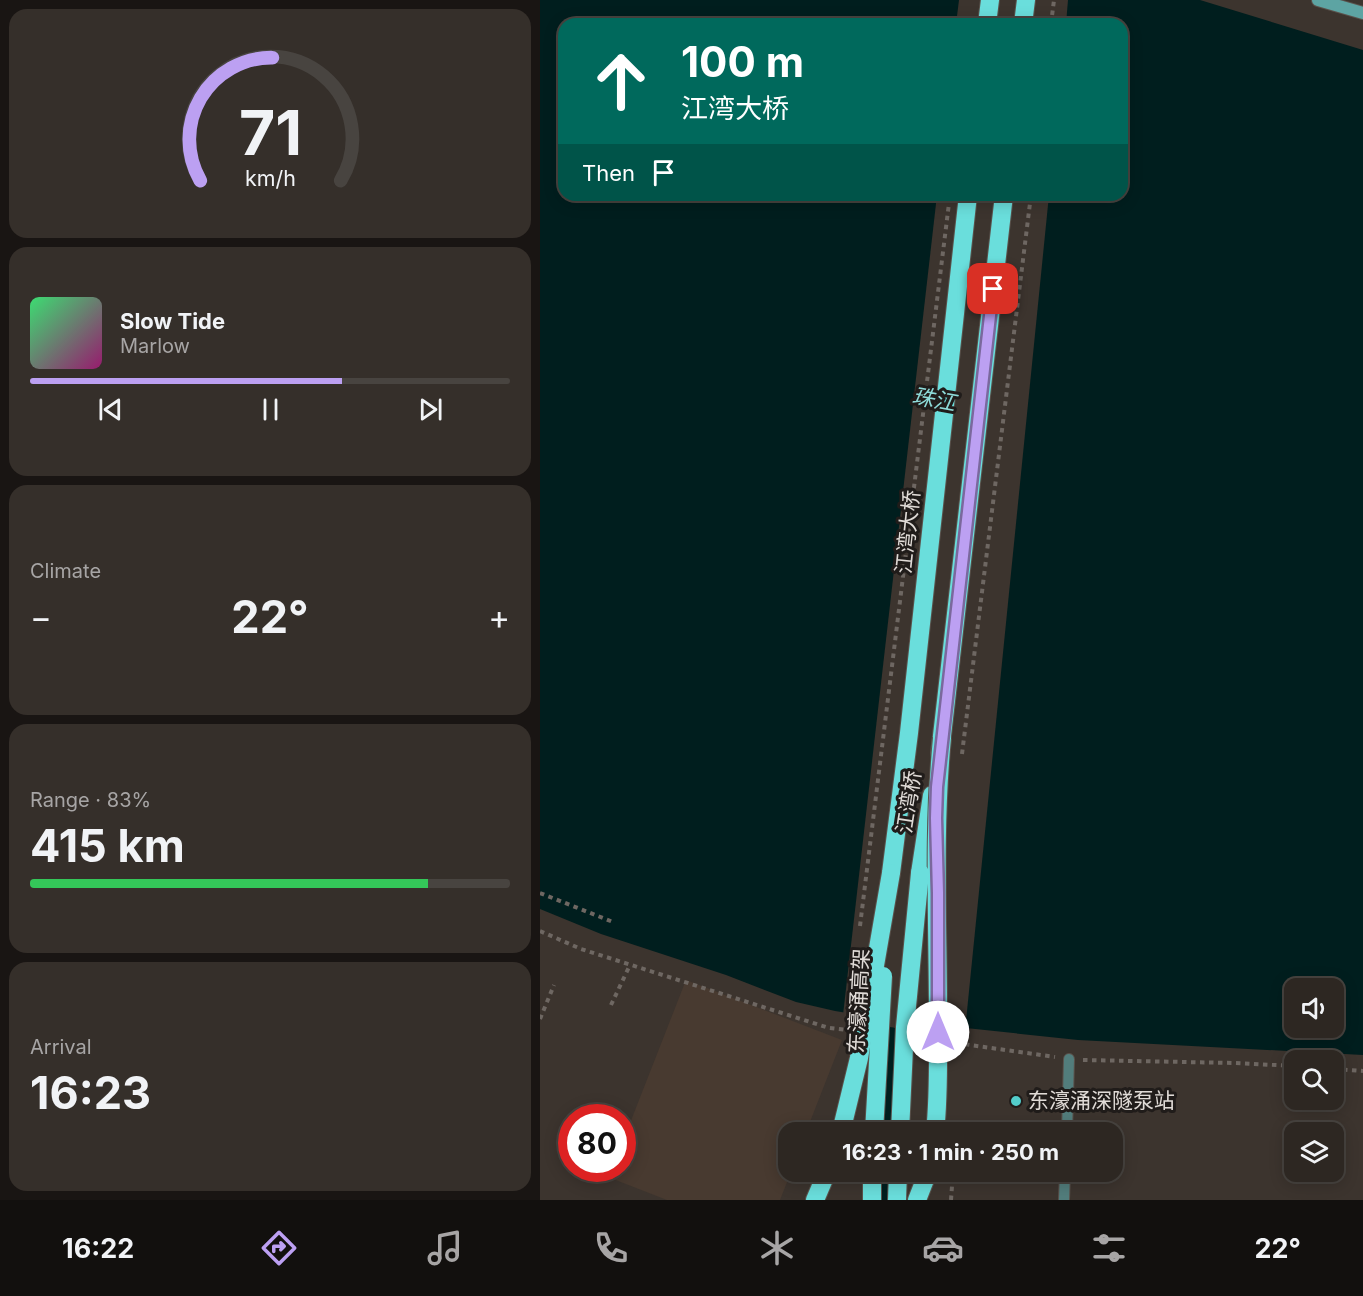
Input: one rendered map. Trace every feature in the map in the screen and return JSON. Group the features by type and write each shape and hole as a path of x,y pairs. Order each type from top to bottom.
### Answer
{"highway":[{"path":"988,18 990,0"},
{"path":"1024,18 1026,0"},
{"name":"江湾大桥","path":"891,873 967,201"},
{"path":"935,1122 938,1044 936,818 942,738 1003,201"},
{"name":"江湾桥","path":"901,1122 906,1027 920,873 942,738"},
{"path":"843,1122 859,1058 891,873"},
{"name":"东濠涌高架","path":"875,1122 891,873"},
{"path":"815,1200 823,1182"},
{"path":"872,1200 873,1182"},
{"path":"897,1200 898,1182"},
{"path":"917,1200 924,1182"}],"main road":[{"path":"1318,0 1363,13"}],"lane":[{"path":"1067,1122 1070,1059"},
{"path":"1064,1200 1065,1182"}],"path":[{"path":"1052,18 1054,0"},
{"path":"859,934 949,201"},
{"path":"961,760 1030,201"},
{"path":"540,893 613,922"},
{"path":"611,1005 630,965"},
{"path":"540,1019 554,984"},
{"path":"845,1035 847,1025"},
{"path":"958,1038 958,1049"},
{"path":"1344,1070 1363,1071"},
{"path":"951,1200 952,1182"}],"shaded area":[{"path":"686,980 842,1040 810,1122 778,1122 778,1182 787,1182 780,1200 667,1200 621,1182 636,1182 636,1108"}],"water":[{"name":"珠江","path":"540,0 1200,0 1363,50 1363,1055 1344,1054 1344,1050 1284,1051 1078,1040 890,1020 796,1002 726,975 601,934 540,909"}],"pier":[{"path":"959,0 1068,0 1066,18 957,18"},
{"path":"936,201 1048,201 965,1031 890,1023 843,1015"}],"waterway":[{"path":"886,1122 889,1046"},
{"path":"883,1200 884,1182"}],"place":[{"name":"东濠涌深隧泵站","path":"1016,1101"}],"route":[{"path":"938,1032 937,787 993,289"}]}
